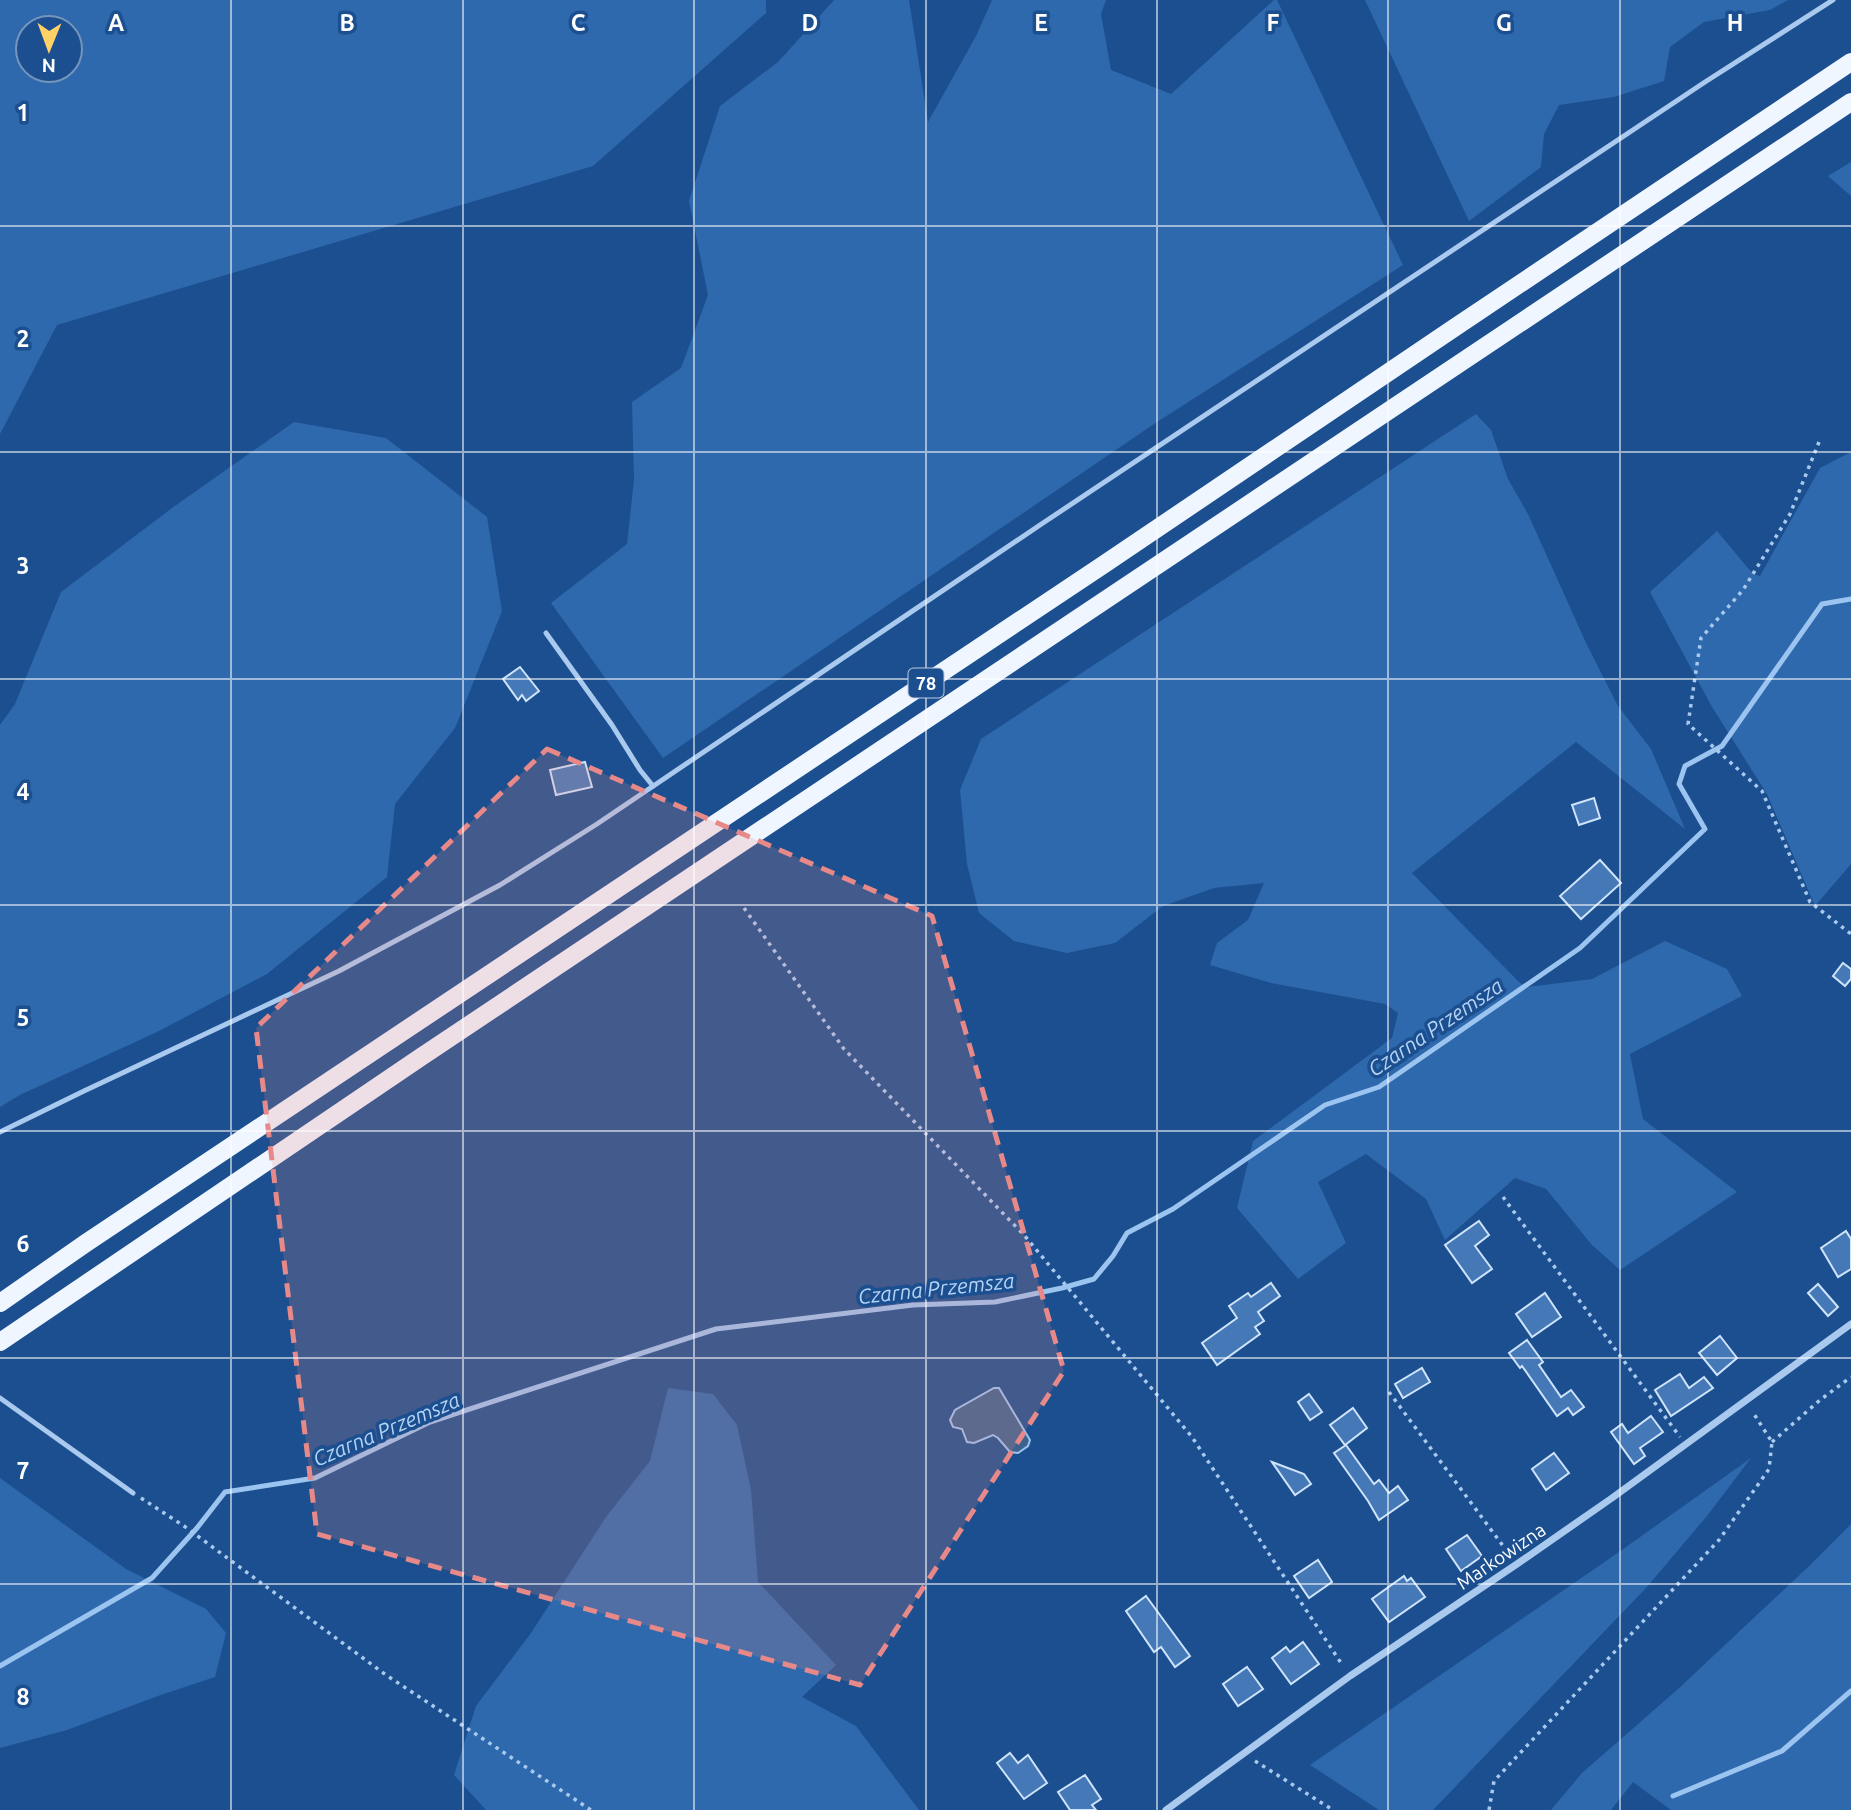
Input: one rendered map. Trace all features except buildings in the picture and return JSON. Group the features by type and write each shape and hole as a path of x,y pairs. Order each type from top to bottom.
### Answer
{"main road":[{"name":"78","path":"0,1303 1851,62"},
{"name":"78","path":"0,1342 421,1057 1851,102"}],"street":[{"name":"Markowizna","path":"1166,1810 1350,1676 1517,1564 1851,1324"}],"lane":[{"path":"0,1132 339,971 500,885 653,786 1705,82 1833,0"},
{"path":"546,633 653,786"},
{"path":"0,1398 133,1493"}],"path":[{"path":"1819,442 1790,513 1742,590 1701,638 1688,724 1762,791 1810,902 1851,934"},
{"path":"744,908 844,1049 1024,1235 1192,1437 1350,1676"},
{"path":"1503,1197 1685,1444"},
{"path":"1772,1442 1851,1377"},
{"path":"1389,1392 1517,1564"},
{"path":"1489,1810 1494,1781 1719,1540 1769,1469 1772,1442 1745,1401"},
{"path":"133,1493 202,1539 386,1675 591,1810"},
{"path":"1244,1754 1333,1810"}],"highlighted area":[{"path":"547,749 932,916 1064,1371 860,1685 317,1534 256,1028"}],"shaded area":[{"path":"0,0 766,0 766,13 593,166 57,325 0,434"},
{"path":"834,0 909,0 928,122 976,36 992,0 1106,0 1101,14 1111,70 1171,94 1277,0 1403,265 1157,422 663,758 551,603 627,544 634,480 632,402 681,368 708,295 689,201 720,106 778,62"},
{"path":"1365,0 1788,0 1770,10 1704,22 1670,47 1664,81 1614,97 1559,105 1544,134 1541,167 1469,221"},
{"path":"1851,162 1851,196 1828,176"},
{"path":"1476,414 1491,430 1508,479 1528,514 1587,645 1618,706 1651,749 1685,829 1576,742 1412,873 1527,987 1592,979 1665,941 1727,969 1742,996 1630,1054 1643,1119 1737,1192 1620,1270 1592,1245 1546,1189 1515,1178 1445,1240 1426,1199 1366,1154 1318,1182 1346,1243 1298,1279 1237,1208 1253,1141 1392,1038 1398,1013 1385,1004 1271,983 1210,965 1217,943 1248,920 1264,883 1214,888 1163,906 1115,943 1067,953 1014,941 979,913 967,864 960,790 981,739"},
{"path":"294,422 386,438 487,517 502,611 455,728 395,804 387,877 267,974 157,1032 20,1095 0,1107 0,725 15,704 61,592 172,508"},
{"path":"1851,452 1851,864 1815,906 1767,794 1712,707 1650,592 1717,531 1753,574 1760,576 1820,468"},
{"path":"668,1388 713,1394 737,1425 751,1490 758,1582 836,1665 802,1697 856,1726 919,1810 486,1810 454,1775 476,1706 531,1633 606,1517 650,1461"},
{"path":"994,1388 999,1388 1030,1440 1028,1446 1018,1453 1010,1452 993,1435 974,1443 967,1442 962,1429 953,1427 950,1420 955,1410"},
{"path":"1751,1458 1707,1516 1646,1588 1433,1810 1379,1810 1310,1765 1619,1552"},
{"path":"0,1478 126,1569 206,1609 226,1633 215,1677 67,1730 0,1748"},
{"path":"1851,1524 1851,1810 1671,1810 1633,1782 1611,1810 1551,1810 1582,1773 1678,1689"}],"waterway":[{"name":"Czarna Przemsza","path":"0,1666 152,1578 225,1492 315,1478 430,1422 716,1329 913,1305 995,1302 1094,1279 1127,1233 1173,1209 1325,1105 1379,1087 1580,948 1705,829 1679,784 1685,766 1722,746 1822,604 1851,599"},
{"path":"1673,1796 1782,1751 1851,1691"}]}
